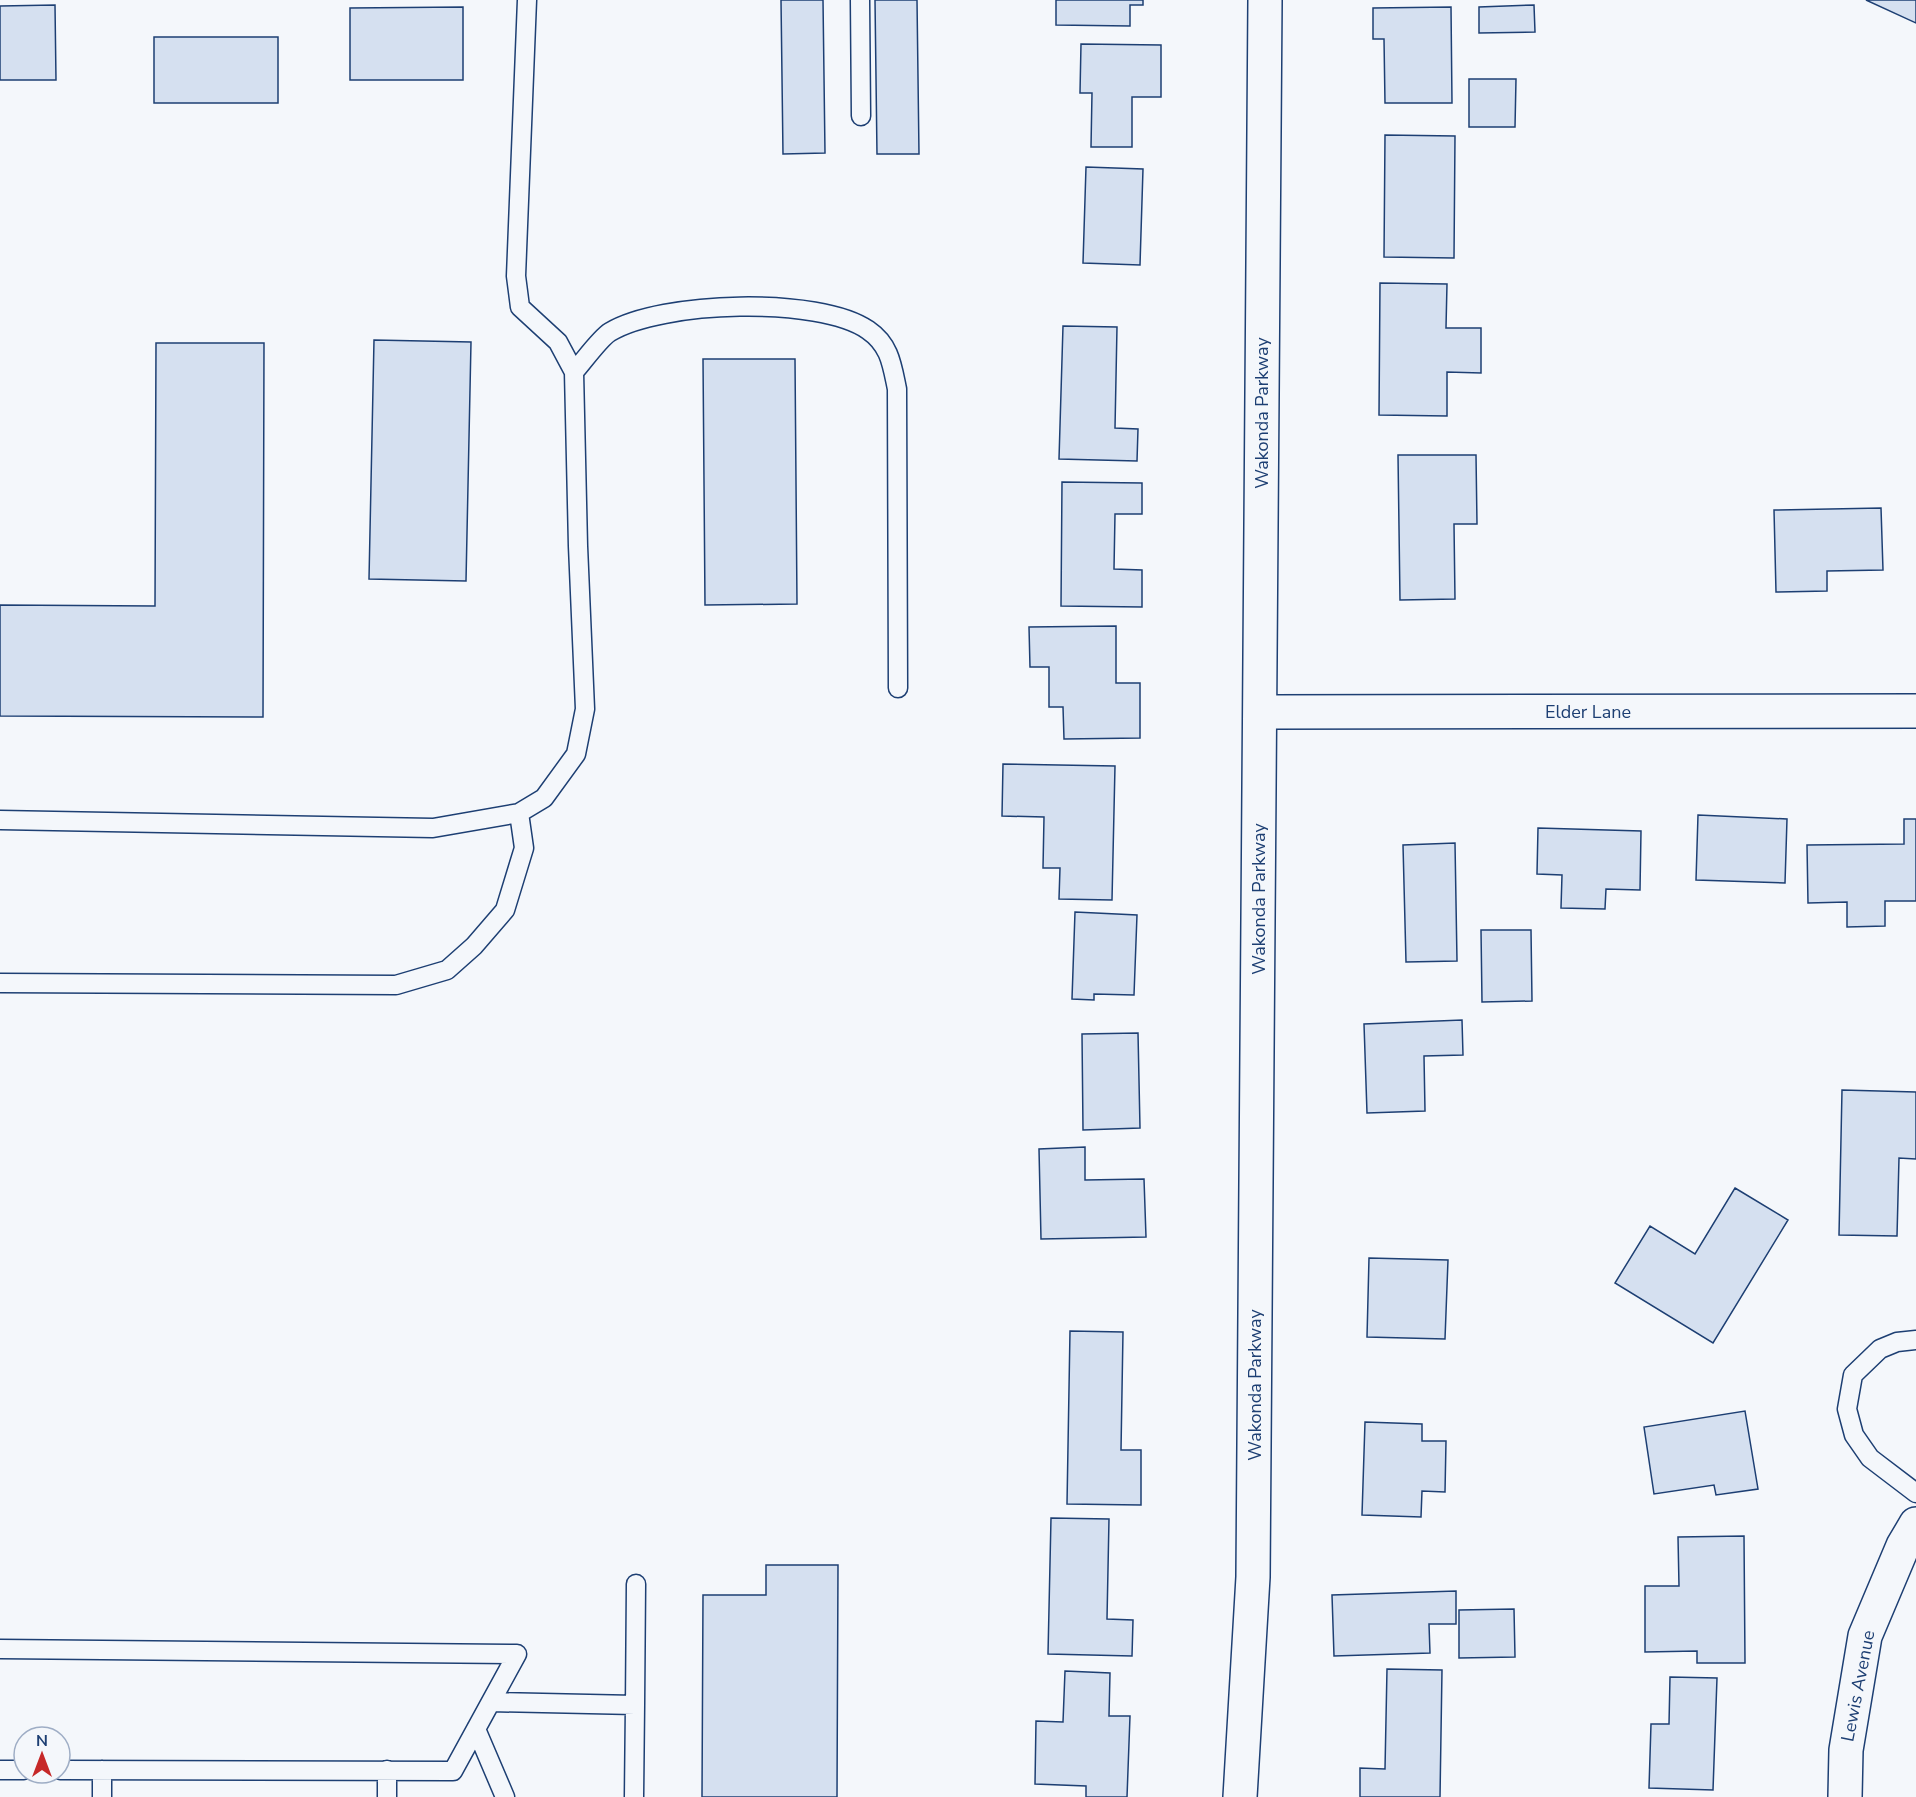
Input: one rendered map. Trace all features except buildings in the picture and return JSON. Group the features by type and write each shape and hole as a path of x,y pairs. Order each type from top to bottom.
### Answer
{"street":[{"name":"Wakonda Parkway","path":"1240,1797 1253,1578 1264,0"},
{"name":"Elder Lane","path":"1260,712 1916,711"},
{"name":"Lewis Avenue","path":"1845,1797 1846,1750 1865,1636 1903,1545 1916,1524"}],"lane":[{"path":"0,820 433,828 519,813 544,798 576,754 585,709 574,372 558,342 520,307 516,276 527,0"},
{"path":"860,0 861,116"},
{"path":"574,372 609,332 649,316 689,310 763,307 816,311 851,320 870,331 889,353 897,389 898,688"},
{"path":"0,983 396,985 447,970 474,946 505,910 524,848 519,813"},
{"path":"1916,1340 1897,1342 1880,1349 1873,1355 1853,1375 1847,1409 1854,1435 1869,1458 1916,1493"},
{"path":"634,1797 636,1584"},
{"path":"0,1649 517,1654 453,1771 72,1770"},
{"path":"491,1702 635,1706"},
{"path":"476,1729 505,1797"},
{"path":"102,1770 102,1797"},
{"path":"387,1770 387,1797"}]}
